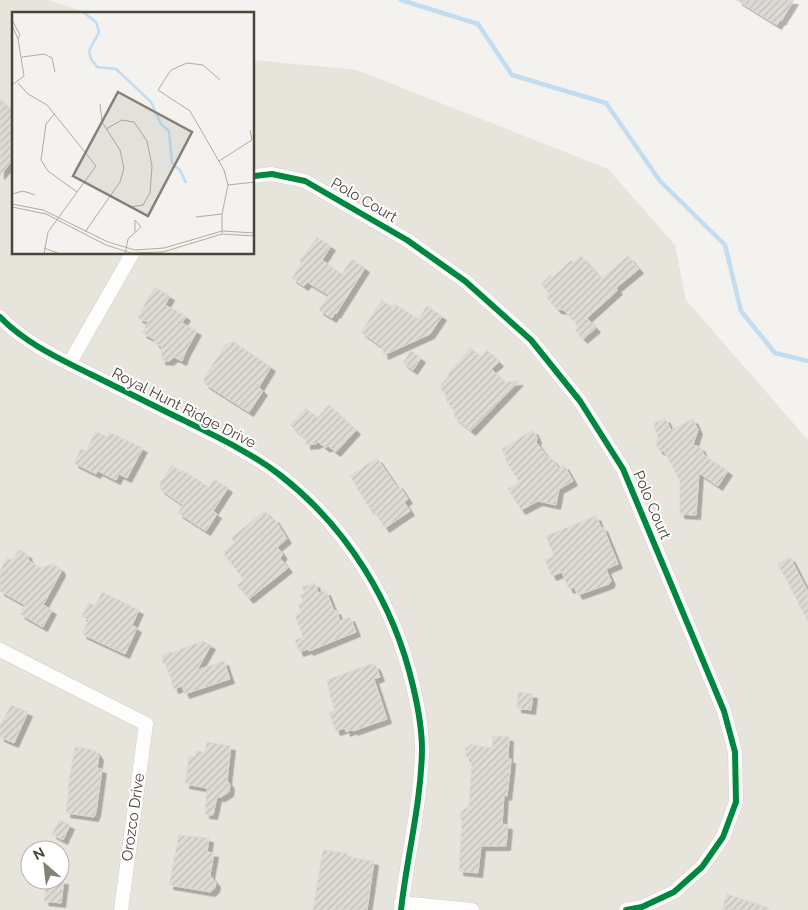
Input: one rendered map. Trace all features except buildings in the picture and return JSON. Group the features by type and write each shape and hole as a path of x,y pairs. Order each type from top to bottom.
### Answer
{"street":[{"name":"Polo Court","path":"255,176 272,174 305,181 407,240 465,281 531,340 580,401 623,469 724,711 735,752 736,802 723,837 702,867 674,892 642,907 626,910"},
{"path":"69,364 131,255"},
{"name":"Royal Hunt Ridge Drive","path":"0,317 22,336 69,364 250,455 280,475 309,500 340,533 378,592 391,618 408,663 419,712 421,739 419,798 401,906"},
{"name":"Orozco Drive","path":"0,650 146,724 121,910"},
{"path":"401,906 472,910"}],"shaded area":[{"path":"0,0 48,0 85,12 12,12 12,255 255,255 255,60 357,70 608,169 675,245 686,300 808,440 808,910 0,910"}],"waterway":[{"path":"401,0 478,24 512,75 606,103 660,181 725,245 741,311 775,353 808,361"}],"cycle path":[{"path":"255,176 272,174 305,181 407,240 465,281 531,340 580,401 623,469 724,711 735,752 736,802 723,837 702,867 674,892 642,907 626,910"},
{"path":"0,317 20,335 55,356 244,451 280,475 304,496 347,543 365,570 394,626 405,656 418,710 422,750 421,770 401,910"}]}
